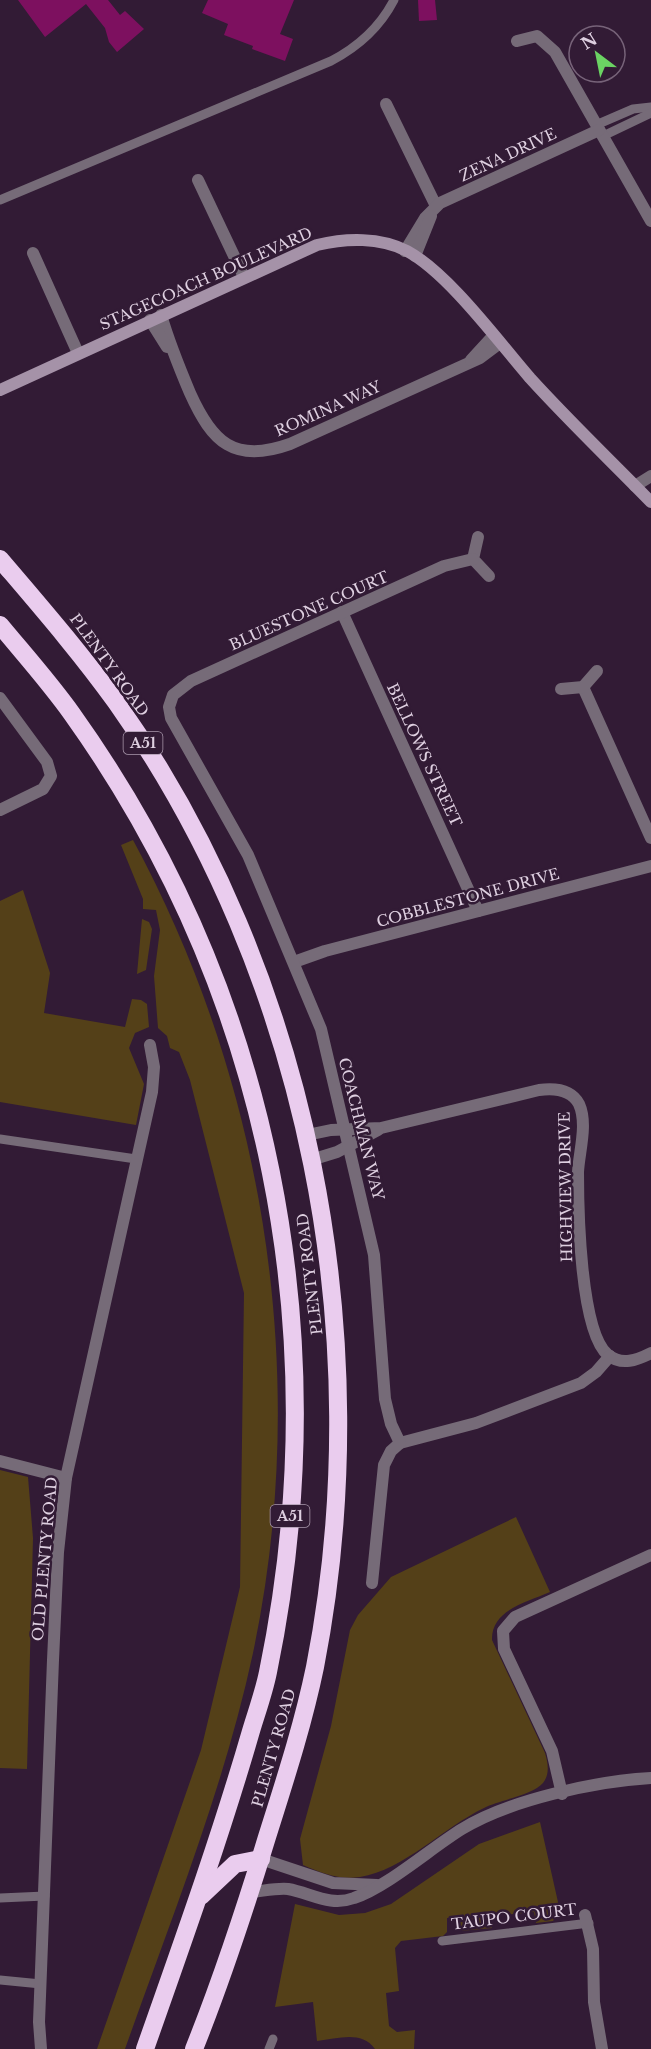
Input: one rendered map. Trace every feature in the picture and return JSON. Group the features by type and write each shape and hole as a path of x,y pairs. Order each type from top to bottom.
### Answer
{"highway":[{"name":"PLENTY ROAD","path":"0,559 64,633 118,705 147,750 216,874 264,989 307,1135 326,1239 337,1375 338,1440 330,1558 323,1620 299,1740 251,1892 194,2049"},
{"name":"PLENTY ROAD","path":"0,625 71,713 116,781 175,889 212,972 240,1052 265,1139 278,1201 296,1367 296,1426 289,1542 268,1676 236,1789 144,2049"},
{"path":"198,1899 235,1864 261,1859"}],"street":[{"path":"517,41 536,36 546,42 555,52 651,221"},
{"path":"386,104 434,209"},
{"name":"ZENA DRIVE","path":"410,253 418,228 434,209 599,130"},
{"path":"198,180 244,277"},
{"name":"STAGECOACH BOULEVARD","path":"0,390 298,253 330,242 366,241 410,253 434,270 496,340 651,502"},
{"path":"33,253 78,353"},
{"name":"ROMINA WAY","path":"155,317 201,417 211,432 232,447 257,453 290,444 470,361 496,340"},
{"path":"635,486 651,476"},
{"path":"478,537 473,559 489,576"},
{"name":"BLUESTONE COURT","path":"169,707 173,695 191,681 444,566 473,559"},
{"name":"BELLOWS STREET","path":"342,612 478,911"},
{"path":"561,689 583,687 597,671"},
{"path":"583,687 651,838"},
{"path":"0,698 47,762 51,776 43,789 0,810"},
{"name":"COACHMAN WAY","path":"169,707 176,730 248,855 321,1029 375,1255 385,1399 391,1424 400,1443"},
{"name":"COBBLESTONE DRIVE","path":"294,962 651,866"},
{"name":"OLD PLENTY ROAD","path":"42,2049 39,2022 56,1600 66,1479 152,1092 154,1067 150,1045"},
{"name":"HIGHVIEW DRIVE","path":"307,1135 346,1129 381,1128 539,1090 559,1089 573,1096 579,1105 582,1119 578,1171 579,1235 584,1281 597,1336 610,1356"},
{"name":"HIGHVIEW DRIVE","path":"311,1160 350,1145 381,1128"},
{"path":"372,1583 384,1465 391,1451 400,1443 476,1423 581,1383 596,1372 610,1356 628,1361 651,1353"},
{"path":"0,1461 66,1479"},
{"path":"562,1794 552,1751 504,1649 503,1631 515,1617 651,1556"},
{"path":"251,1892 288,1889 335,1902 356,1898 484,1817 524,1802 631,1779 651,1778"},
{"path":"261,1859 333,1882 379,1885"},
{"path":"587,1919 594,1948 594,2002 602,2049"}],"lane":[{"path":"0,200 331,61 356,46 370,33 394,0"},
{"path":"599,130 633,109 651,107"},
{"path":"599,130 651,113"},
{"path":"0,1139 136,1159"},
{"path":"0,1898 45,1896"},
{"name":"TAUPO COURT","path":"442,1941 587,1919"},
{"path":"0,1980 41,1984"}],"shaded area":[{"path":"133,840 179,934 216,1032 245,1133 265,1236 276,1340 277,1445 270,1549 253,1653 227,1754 195,1853 125,2049 97,2049 201,1750 240,1587 244,1293 190,1080 179,1052 170,1048 167,1036 158,1028 154,976 160,930 156,910 143,909 143,899 121,845"},
{"path":"23,890 50,973 44,1013 125,1027 132,999 141,1000 147,1004 149,1027 135,1033 129,1048 144,1084 136,1125 0,1102 0,901"},
{"path":"142,919 149,922 152,929 146,970 137,974"},
{"path":"0,1470 28,1477 33,1538 27,1769 0,1768"},
{"path":"516,1517 550,1592 512,1608 504,1614 497,1621 492,1640 545,1753 548,1768 545,1780 532,1791 490,1805 469,1816 408,1857 376,1873 345,1878 303,1865 300,1839 331,1726 350,1630 358,1615 391,1577"},
{"path":"540,1822 560,1911 553,1921 536,1923 534,1912 492,1916 492,1928 460,1931 458,1917 447,1918 447,1932 443,1936 401,1941 395,1948 399,1991 386,1993 389,2026 397,2032 415,2030 414,2049 375,2049 363,2039 349,2037 317,2041 313,2002 275,2007 295,1904 339,1915 365,1913 391,1904 479,1844"}],"building":[{"path":"18,0 108,0 120,15 125,11 144,29 117,52 109,42 105,28 86,4 45,37"},
{"path":"208,0 294,0 280,34 293,39 285,61 252,49 253,46 224,35 228,24 202,13"},
{"path":"418,0 435,0 437,20 419,21"}]}
